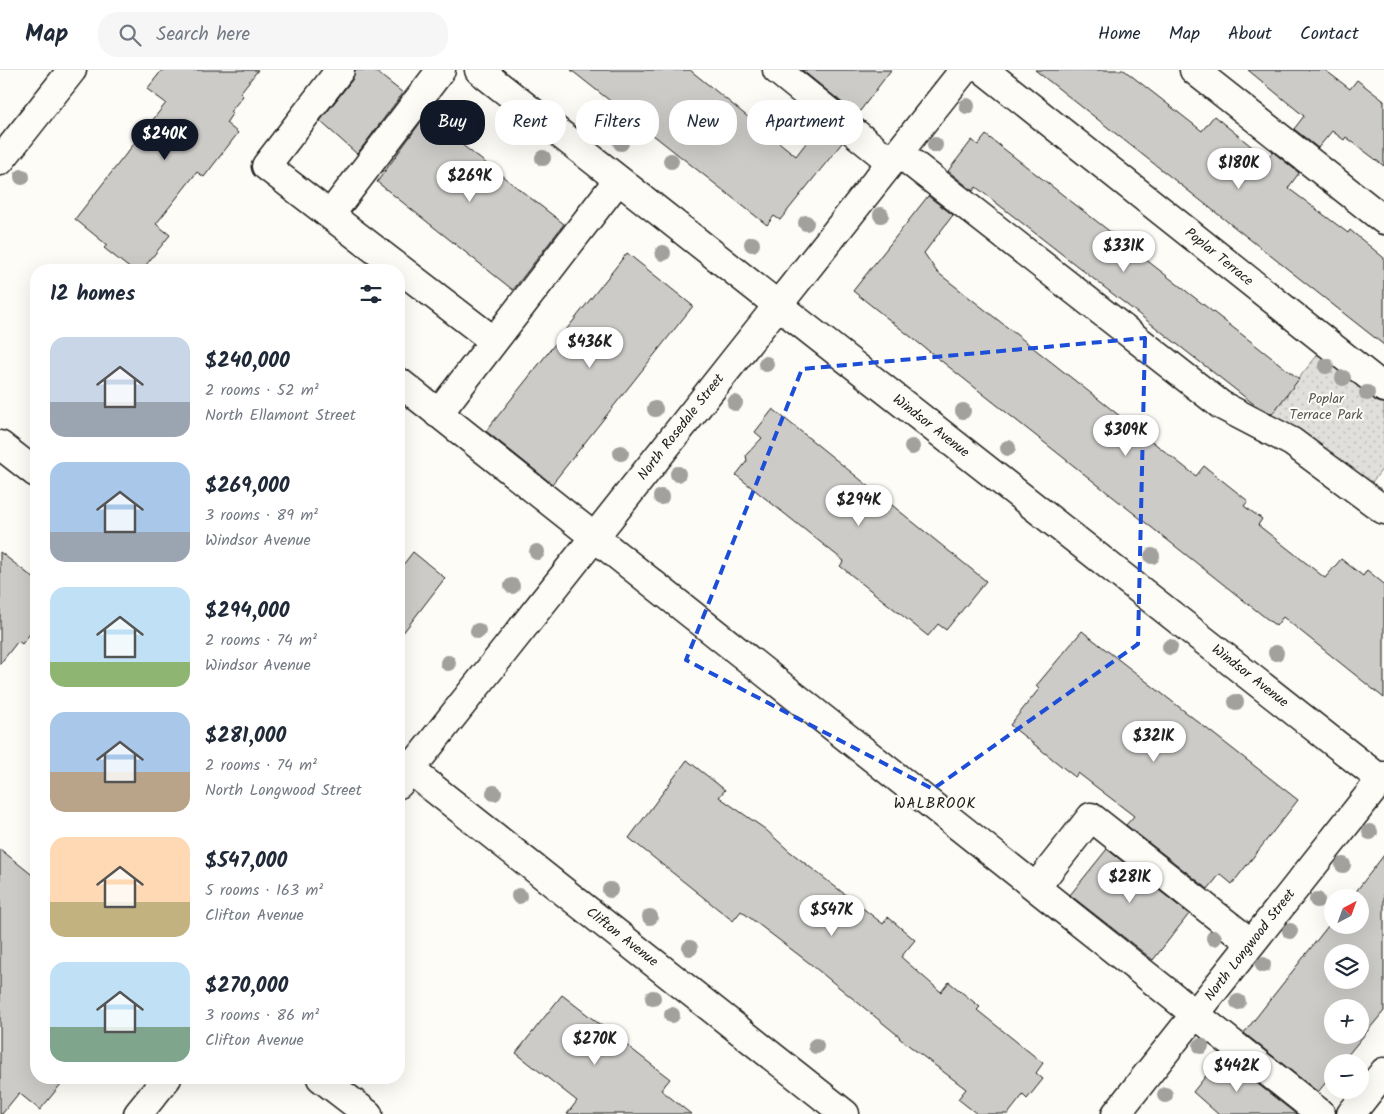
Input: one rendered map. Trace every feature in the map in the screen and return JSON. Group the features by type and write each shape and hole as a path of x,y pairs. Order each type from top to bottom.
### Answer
{"street":[{"path":"0,161 72,70"},
{"path":"340,70 266,166 395,264"},
{"path":"330,214 441,70"},
{"name":"Windsor Avenue","path":"479,70 1383,779"},
{"path":"777,70 1221,404 1292,442 1384,510"},
{"name":"Poplar Terrace","path":"984,70 1384,388"},
{"name":"North Rosedale Street","path":"405,768 595,537 895,157 956,73"},
{"path":"1207,74 1384,220"},
{"path":"438,414 618,180"},
{"path":"405,272 494,341"},
{"path":"405,387 1321,1114"},
{"path":"0,445 30,468"},
{"name":"Clifton Avenue","path":"405,774 845,1114"},
{"name":"North Longwood Street","path":"1116,1114 1383,779"},
{"path":"1036,887 1091,817 1251,944"},
{"path":"1351,1114 1384,1072"},
{"path":"138,1114 162,1084"},
{"path":"329,1084 368,1114"}],"highlighted area":[{"path":"1145,338 1138,644 933,789 686,660 802,369"}],"green space":[{"name":"Poplar Terrace Park","path":"1320,352 1384,403 1384,467 1372,482 1267,417"}],"building":[{"path":"162,70 258,70 240,93 243,96 230,112 232,114 226,123 238,133 204,177 197,172 156,224 170,235 147,264 124,264 104,248 107,245 75,219 166,103 147,89"},
{"path":"355,70 374,70 403,93 357,154 320,121 352,80"},
{"path":"571,70 690,70 727,100 669,100 669,145 737,145 737,108 747,116 747,145 782,145 796,156 805,145 840,145 780,220 774,216 767,225 659,140 659,100 609,100"},
{"path":"802,70 891,70 863,107 863,100 839,100"},
{"path":"1035,70 1124,70 1202,131 1214,116 1267,159 1273,152 1299,173 1288,188 1348,233 1350,230 1384,258 1384,345"},
{"path":"1248,70 1325,70 1350,89 1357,80 1384,101 1384,166 1346,137 1344,140 1332,131 1318,148 1294,129 1304,116"},
{"path":"420,123 420,145 462,145 564,224 513,290 377,182"},
{"path":"986,135 1299,379 1272,414 1255,405 976,187 973,191 948,171 972,140 978,145"},
{"path":"928,196 953,215 924,253 937,272 1196,476 1204,466 1248,501 1244,506 1262,519 1258,525 1325,578 1341,559 1363,576 1367,570 1384,584 1384,698 1283,617 1276,626 853,291"},
{"path":"627,253 693,306 552,484 486,431"},
{"path":"773,409 986,581 946,630 938,624 928,636 840,566 844,561 736,475 747,461 746,455 762,438 755,432"},
{"path":"0,552 30,575 30,634 22,644 18,641 0,664"},
{"path":"413,552 445,578 405,630 405,562"},
{"path":"1082,631 1298,800 1232,884 1220,874 1208,889 1126,825 1134,816 1078,773 1075,777 1010,725 1039,689 1036,686"},
{"path":"687,760 725,790 719,797 765,829 788,850 883,924 888,917 915,940 901,957 941,992 949,982 980,1007 977,1010 1043,1063 1036,1073 1043,1079 1027,1099 1023,1095 1008,1114 977,1114 958,1099 966,1089 899,1038 808,962 741,911 733,921 629,838"},
{"path":"0,849 30,873 30,1084 61,1084 40,1110 19,1093 0,1114"},
{"path":"1107,849 1189,914 1153,960 1070,895"},
{"path":"1384,855 1384,1011 1369,1029 1369,999 1324,999 1324,1044 1357,1044 1349,1054 1324,1054 1324,1085 1318,1092 1244,1033 1324,931 1324,934 1369,934 1369,889 1358,889"},
{"path":"562,995 670,1079 661,1090 691,1114 567,1114 577,1101 516,1053"},
{"path":"1222,1056 1296,1114 1218,1114 1193,1092"}],"district":[{"name":"WALBROOK","path":"935,804"}]}
